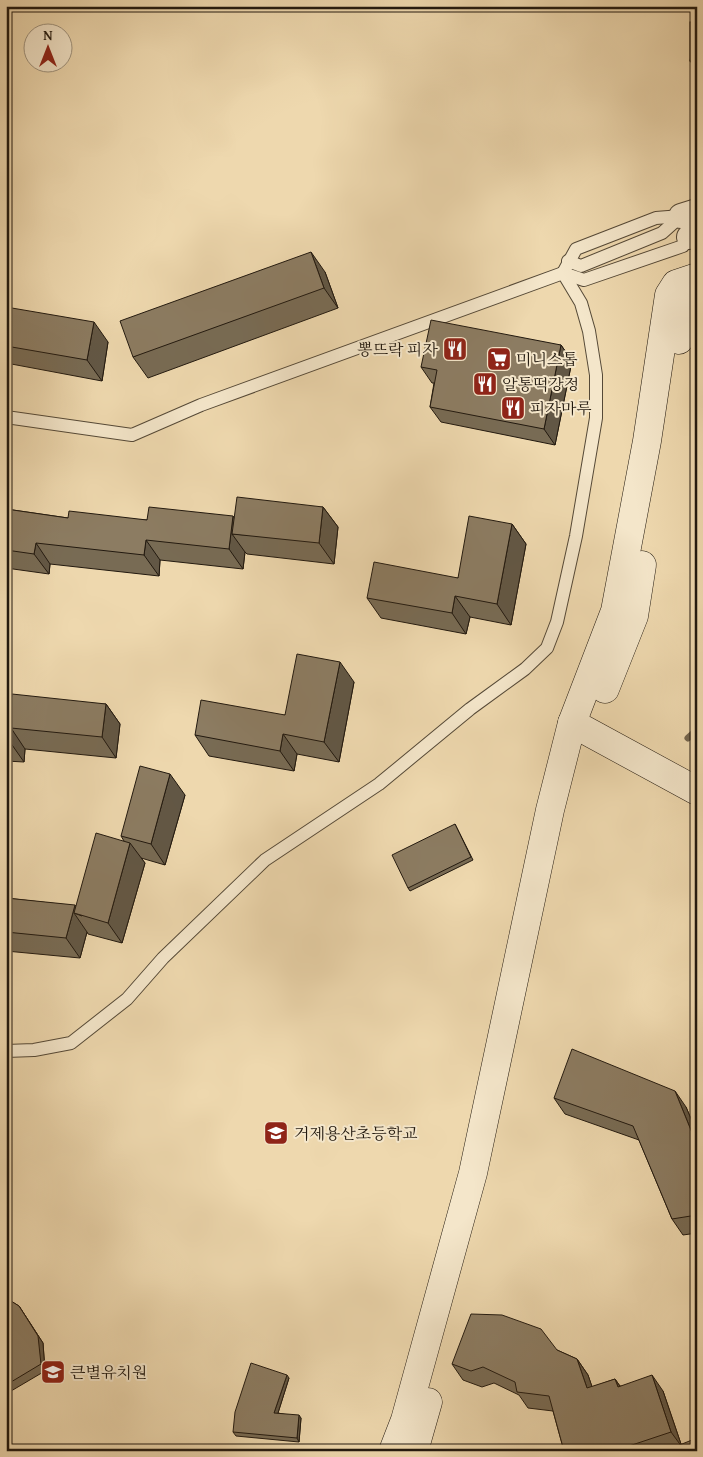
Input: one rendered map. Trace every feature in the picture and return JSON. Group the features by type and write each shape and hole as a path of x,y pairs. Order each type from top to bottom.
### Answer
{"street":[{"path":"393,1451 404,1420 473,1174 550,810 584,719 615,611 647,441 669,296 676,284 697,277"},
{"path":"414,1451 489,1175 570,808 584,719 634,616 684,308 688,302 697,296"},
{"path":"584,719 697,770"},
{"path":"584,719 697,791"}],"lane":[{"path":"6,417 132,435 201,406 563,273 584,280 683,246 691,224 656,218 576,249 563,273"},
{"path":"6,1051 34,1050 71,1043 127,999 163,958 265,860 379,784 470,709 525,669 547,648 557,622 574,545 596,418 596,375 589,331 581,303 563,273"}],"building":[{"path":"690,22 697,22 697,61 690,61"},
{"path":"311,252 324,288 133,357 120,321"},
{"path":"6,307 94,322 87,360 6,346"},
{"path":"431,320 561,345 544,429 430,407 437,370 421,367"},
{"path":"237,497 323,507 319,543 232,534"},
{"path":"149,507 233,516 229,549 146,540 144,555 36,543 34,554 6,550 6,509 68,518 69,511 147,520"},
{"path":"469,516 512,524 497,604 455,596 452,613 367,598 374,562 458,578"},
{"path":"297,654 340,662 324,742 283,734 280,751 195,735 201,700 285,715"},
{"path":"12,694 106,704 102,737 11,728 10,742 6,742 6,708 10,708"},
{"path":"140,766 170,774 151,844 121,836"},
{"path":"455,824 471,857 408,888 392,855"},
{"path":"96,833 130,843 108,923 74,913"},
{"path":"6,898 75,905 66,938 6,932"},
{"path":"572,1049 675,1091 697,1145 697,1215 672,1219 633,1126 554,1098"},
{"path":"6,1298 19,1306 38,1336 41,1364 6,1385"},
{"path":"471,1314 502,1315 541,1329 557,1350 577,1359 587,1388 615,1379 618,1387 652,1375 671,1432 614,1451 564,1451 549,1396 517,1392 515,1382 483,1367 471,1371 452,1364"},
{"path":"251,1363 287,1375 274,1413 299,1415 297,1438 233,1432 235,1412"},
{"path":"697,1438 697,1451 673,1451 672,1448"}],"waterway":[{"path":"688,738 697,730"}],"place":[{"name":"뽕뜨락 피자","path":"455,349"},
{"name":"미니스톱","path":"499,359"},
{"name":"알통떡강정","path":"485,384"},
{"name":"피자마루","path":"513,408"},
{"name":"거제용산초등학교","path":"276,1133"},
{"name":"큰별유치원","path":"53,1372"}]}
